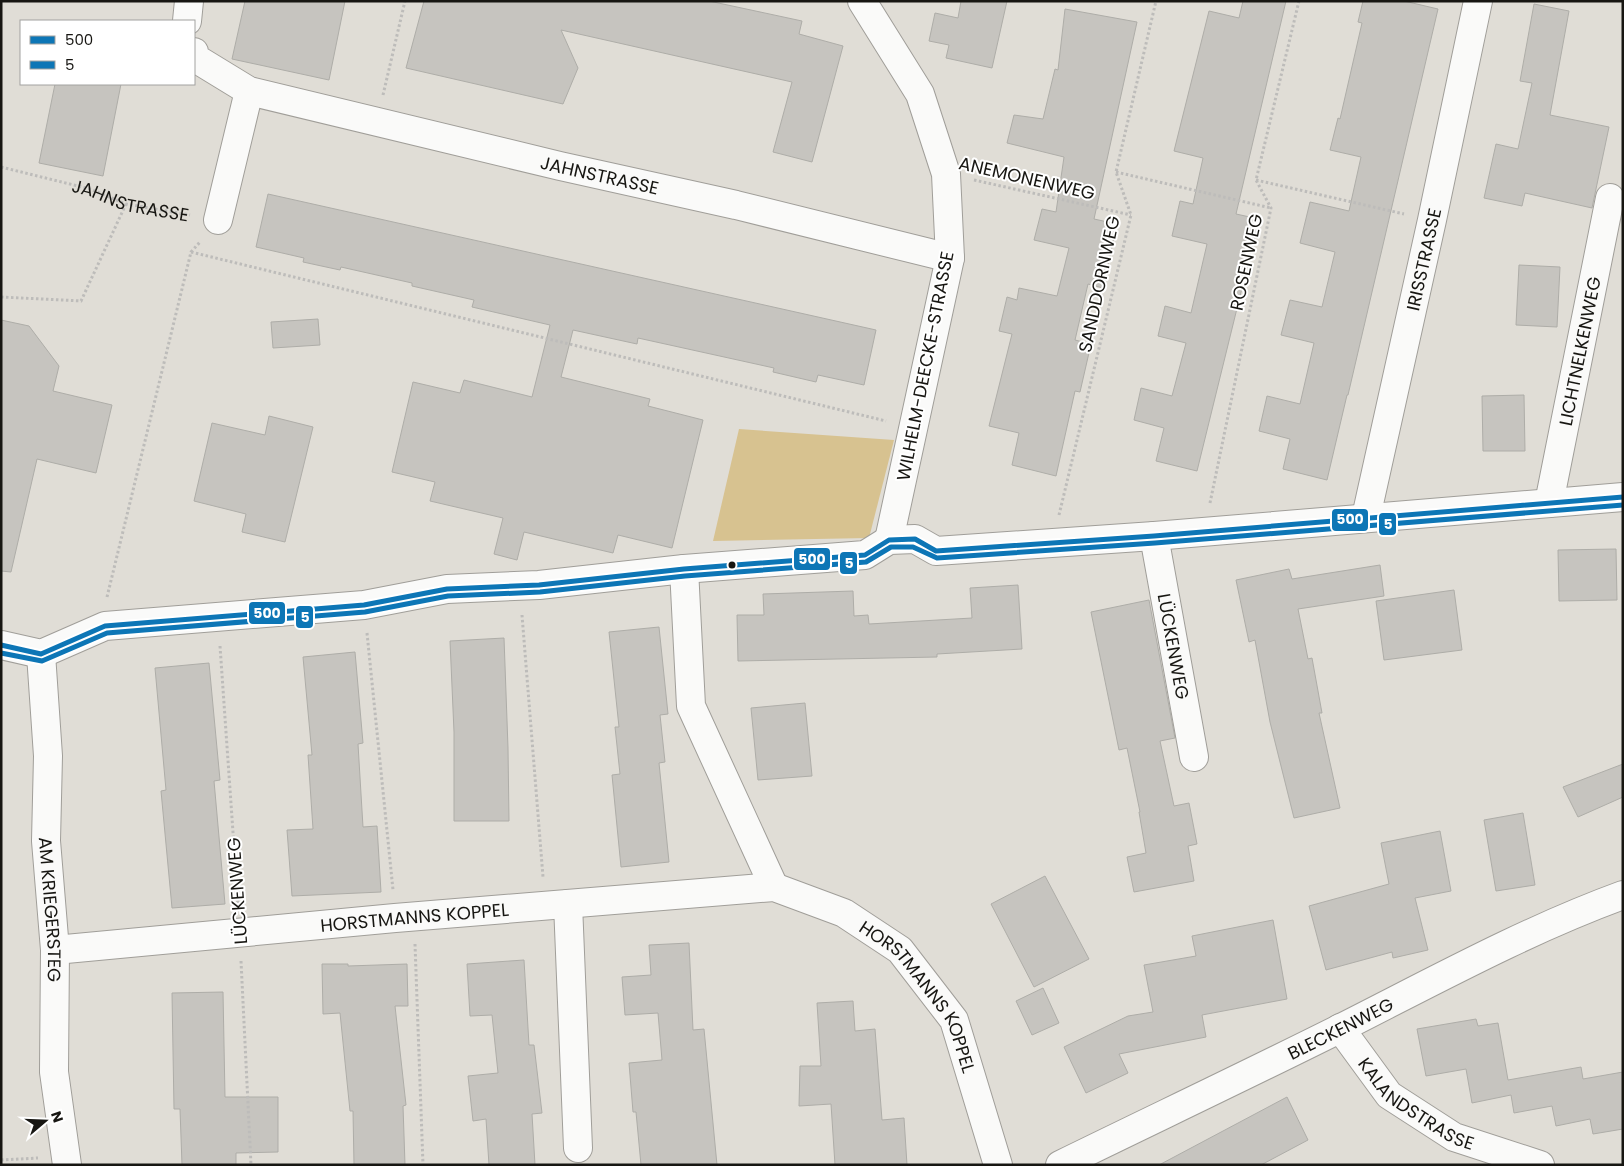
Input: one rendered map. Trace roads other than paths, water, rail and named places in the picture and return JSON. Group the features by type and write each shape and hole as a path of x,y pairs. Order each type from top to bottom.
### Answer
{"street":[{"path":"187,20 189,1"},
{"name":"WILHELM-DEECKE-STRASSE","path":"862,1 920,94 946,174 950,258 889,540"},
{"name":"IRISSTRASSE","path":"1366,517 1478,1"},
{"name":"JAHNSTRASSE","path":"195,58 249,91 950,258"},
{"path":"218,220 249,91"},
{"name":"LICHTNELKENWEG","path":"1549,503 1610,198"},
{"path":"1,645 41,654 104,626 364,605 447,589 519,586 684,569 865,555 889,540 915,539 936,551 1154,536 1623,497"},
{"name":"LÜCKENWEG","path":"1154,536 1194,757"},
{"path":"684,569 691,706 774,887"},
{"name":"AM KRIEGERSTEG","path":"41,654 48,756 46,841 55,950 54,1072 66,1161"},
{"name":"HORSTMANNS KOPPEL","path":"55,950 405,917 774,887 844,913 900,950 954,1020 998,1165"},
{"name":"BLECKENWEG","path":"1060,1165 1463,966 1591,906 1623,895"},
{"path":"557,905 578,1148"},
{"name":"KALANDSTRASSE","path":"1340,1028 1390,1095 1454,1137 1540,1165"}]}
